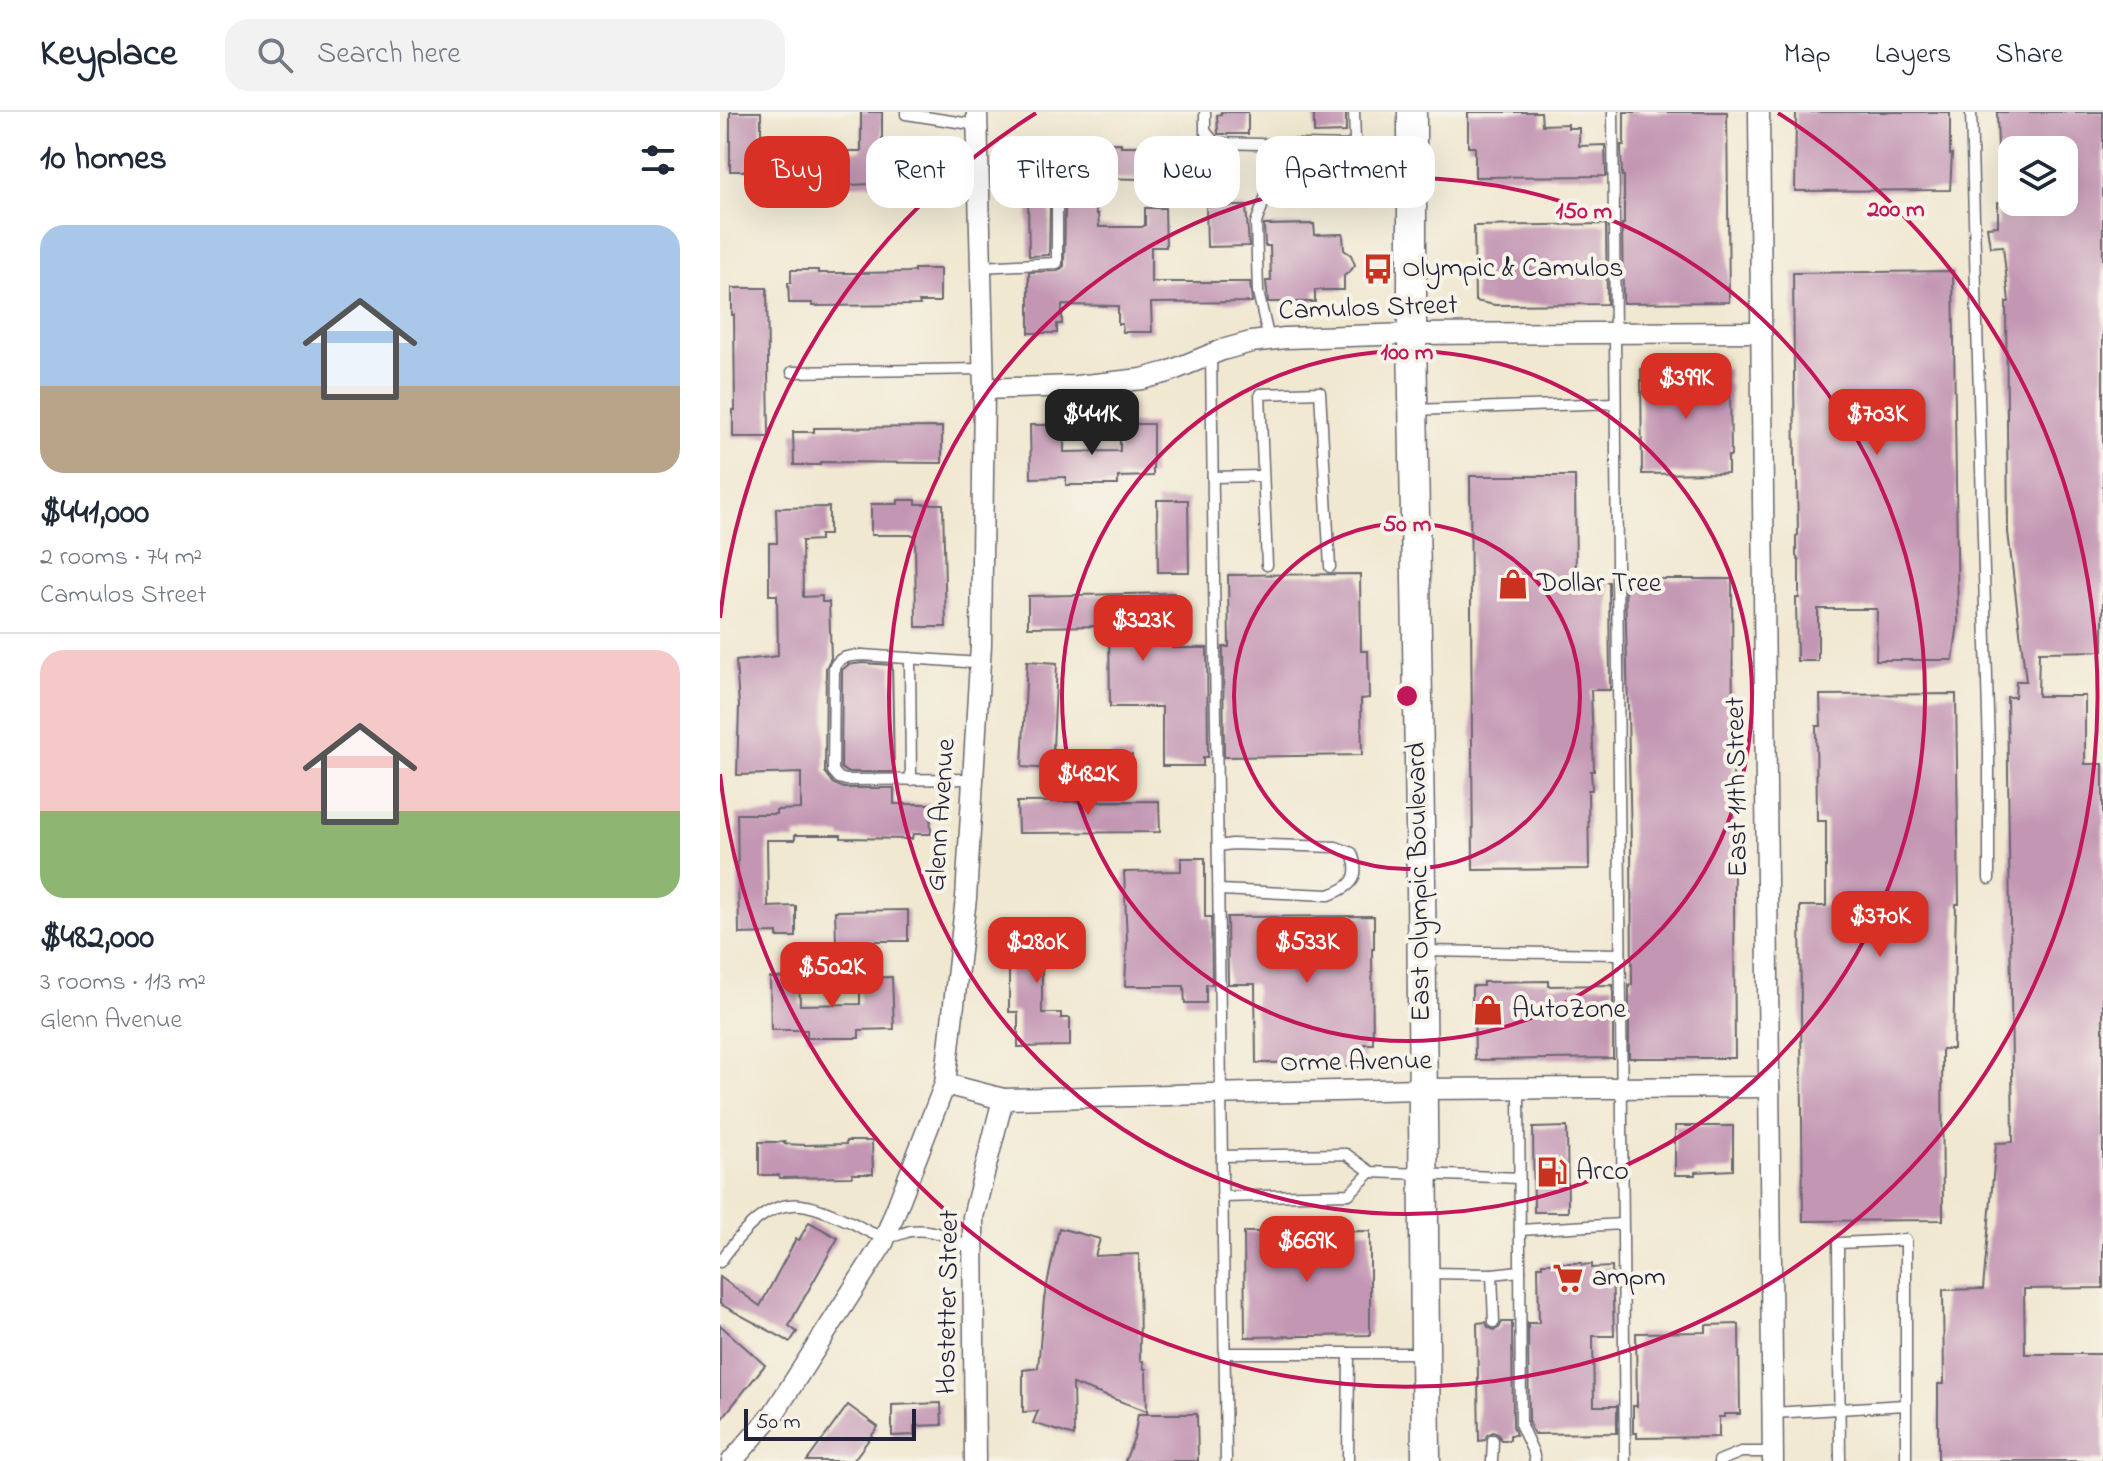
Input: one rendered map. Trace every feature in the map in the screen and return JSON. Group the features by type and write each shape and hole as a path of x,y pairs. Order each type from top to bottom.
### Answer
{"main road":[{"name":"East Olympic Boulevard","path":"1412,112 1412,136"},
{"name":"East Olympic Boulevard","path":"1412,208 1426,1461"}],"street":[{"name":"East 11th Street","path":"1759,112 1773,1457"},
{"name":"Glenn Avenue","path":"732,1461 774,1413 885,1238 945,1084 966,898 980,663 984,379 977,119"},
{"name":"Camulos Street","path":"984,379 1076,386 1142,379 1211,354 1269,340 1412,334 1761,332"},
{"name":"Orme Avenue","path":"945,1084 1003,1099 1421,1089 1769,1087"},
{"name":"Hostetter Street","path":"975,1461 973,1217 1003,1099"}],"lane":[{"path":"906,112 977,119"},
{"path":"1205,112 1205,131 1215,143 1348,146 1355,141 1354,112"},
{"path":"1613,112 1625,1461"},
{"path":"1971,112 1989,750 1989,879"},
{"path":"981,267 1057,263 1057,208"},
{"path":"1262,208 1256,223 1258,292 1269,340"},
{"path":"1211,354 1226,1461"},
{"path":"792,372 984,379"},
{"path":"1267,565 1260,394 1320,392 1330,567"},
{"path":"1414,410 1615,403"},
{"path":"1213,477 1262,476"},
{"path":"973,779 839,778 833,771 834,668 845,657 862,655 980,663"},
{"path":"910,658 911,780"},
{"path":"1218,846 1336,847 1352,853 1356,873 1342,891 1329,895 1219,890"},
{"path":"1421,951 1620,954"},
{"path":"1519,1088 1521,1426 1535,1461"},
{"path":"1222,1156 1346,1154 1371,1172 1519,1178"},
{"path":"1222,1197 1349,1194 1371,1172"},
{"path":"720,1262 749,1225 767,1212 786,1205 805,1205 885,1238 911,1231 930,1231 955,1239 973,1251"},
{"path":"1520,1230 1622,1224"},
{"path":"1840,1461 1838,1243 1906,1240 1906,1461"},
{"path":"1424,1273 1492,1274 1520,1271"},
{"path":"1492,1274 1494,1322"},
{"path":"1224,1353 1424,1353"},
{"path":"1348,1461 1349,1353"},
{"path":"1773,1413 1905,1405"},
{"path":"1492,1461 1493,1440"},
{"path":"1719,1461 1741,1452 1773,1457"}],"building":[{"path":"730,112 761,112 761,136 744,136 744,171 730,171"},
{"path":"861,112 882,112 882,136 866,136 866,184 850,185 850,151 861,151"},
{"path":"1221,112 1248,112 1248,134 1218,134 1217,115"},
{"path":"1314,112 1346,112 1346,132 1314,133"},
{"path":"1468,112 1541,112 1542,125 1568,124 1568,128 1579,128 1579,146 1605,145 1606,176 1475,177 1475,147 1468,147"},
{"path":"1624,112 1727,112 1729,302 1623,303 1624,176 1621,145 1624,145"},
{"path":"1796,112 1950,112 1950,190 1795,191"},
{"path":"1997,112 2103,112 2103,651 2039,652 2038,696 2085,696 2085,764 2103,764 2103,1288 2024,1289 2025,1354 2103,1354 2103,1461 1938,1461 1938,1384 1944,1384 1943,1290 1983,1289 1996,1143 2013,1142 2007,697 2015,697 2016,681 2026,681 2008,532 2006,302 2009,302 2003,246 1990,247 1987,227 1998,226 1998,216 2078,216 2078,136 1998,136 1998,150"},
{"path":"1118,143 1134,146 1134,179 1118,178"},
{"path":"1246,206 1249,246 1207,247 1206,208"},
{"path":"1028,208 1050,208 1049,255 1029,256"},
{"path":"1065,208 1096,208 1099,227 1142,227 1145,225 1145,208 1165,208 1166,247 1151,247 1151,282 1250,282 1252,302 1151,303 1152,332 1123,332 1122,324 1118,324 1118,306 1062,305 1062,324 1057,324 1057,333 1029,333 1029,272 1058,271 1064,266"},
{"path":"1314,224 1315,235 1343,234 1344,250 1351,255 1355,265 1344,276 1344,290 1315,290 1315,302 1268,302 1266,281 1271,281 1270,246 1265,246 1264,225"},
{"path":"1606,224 1607,304 1495,305 1475,301 1474,226"},
{"path":"914,269 940,269 940,302 812,306 812,303 789,303 791,270 859,273 914,272"},
{"path":"1953,271 1958,623 1953,660 1876,660 1877,609 1818,609 1818,661 1797,661 1799,561 1796,556 1793,273"},
{"path":"732,288 767,288 769,437 733,437"},
{"path":"1728,368 1731,456 1728,456 1728,473 1642,474 1641,369"},
{"path":"1125,424 1153,424 1153,476 1118,477 1118,485 1066,485 1066,477 1031,478 1030,425 1058,425 1058,434 1064,434 1064,452 1120,451 1120,433 1125,433"},
{"path":"942,427 942,463 820,462 820,465 794,465 793,432 814,432 814,428"},
{"path":"1470,476 1575,476 1576,582 1609,582 1610,690 1591,690 1594,771 1591,771 1592,790 1588,790 1589,869 1473,870"},
{"path":"898,500 943,504 946,627 916,627 915,535 871,535 871,504 898,504"},
{"path":"1157,500 1188,500 1189,572 1158,572"},
{"path":"829,507 829,535 820,535 820,540 802,541 803,597 822,596 822,602 829,602 831,658 826,668 825,772 834,784 844,788 894,788 894,804 930,804 931,834 913,834 912,839 795,835 795,840 767,840 768,907 796,906 796,937 777,937 777,933 739,934 737,814 776,814 776,810 801,809 801,773 737,775 739,706 736,661 778,656 777,595 769,595 769,543 777,543 776,508"},
{"path":"1360,574 1361,651 1368,651 1369,698 1361,699 1362,755 1224,757 1223,647 1229,647 1228,575"},
{"path":"1629,579 1732,579 1735,1058 1629,1058 1631,842 1625,582"},
{"path":"1174,593 1172,648 1207,648 1208,757 1203,757 1203,766 1162,766 1162,707 1110,707 1109,626 1028,627 1028,596"},
{"path":"1027,661 1057,663 1052,769 1022,767"},
{"path":"848,665 892,665 894,772 847,772 841,768 842,670"},
{"path":"1956,694 1959,904 1956,904 1953,1049 1942,1049 1943,1220 1803,1221 1800,906 1826,906 1826,821 1817,821 1816,726 1821,726 1820,695"},
{"path":"1111,754 1132,755 1131,773 1111,772"},
{"path":"1159,801 1160,832 1018,833 1017,802"},
{"path":"1181,858 1205,858 1205,917 1211,917 1212,984 1206,985 1206,1003 1185,1003 1184,986 1125,986 1127,940 1124,872 1181,871"},
{"path":"908,910 908,941 836,941 835,911"},
{"path":"1374,916 1373,1044 1364,1044 1365,1067 1337,1067 1337,1062 1256,1063 1255,984 1228,984 1227,917"},
{"path":"1016,924 1069,924 1069,951 1061,951 1061,957 1042,957 1042,1013 1061,1013 1061,1018 1070,1018 1070,1046 1018,1047 1018,1012 1009,1012 1009,959 1017,959"},
{"path":"799,977 800,1005 860,1004 860,986 866,986 865,978 892,977 894,1029 859,1030 859,1038 807,1038 807,1030 771,1030 770,978"},
{"path":"1549,981 1549,986 1613,985 1613,1058 1475,1060 1472,986 1483,986 1483,982"},
{"path":"1675,1126 1733,1126 1733,1170 1675,1175"},
{"path":"1567,1127 1568,1212 1534,1212 1533,1128"},
{"path":"846,1141 872,1141 873,1174 780,1178 779,1175 759,1175 759,1142 805,1145 846,1144"},
{"path":"809,1222 838,1238 789,1326 797,1332 790,1342 720,1304 720,1277 760,1306 796,1239 799,1240"},
{"path":"1059,1228 1100,1239 1095,1256 1139,1254 1140,1361 1146,1369 1147,1411 1073,1384 1074,1436 1033,1423 1038,1411 1023,1412 1023,1370 1038,1368 1044,1299"},
{"path":"1370,1231 1370,1335 1245,1337 1244,1232"},
{"path":"1542,1263 1612,1267 1614,1336 1593,1336 1594,1406 1617,1406 1617,1433 1534,1434 1529,1424 1528,1323 1539,1323 1538,1266"},
{"path":"1486,1322 1494,1330 1502,1322 1512,1322 1513,1426 1516,1435 1510,1435 1510,1440 1501,1440 1493,1432 1485,1440 1479,1441 1477,1323"},
{"path":"1739,1324 1740,1414 1719,1417 1719,1437 1637,1438 1637,1433 1633,1433 1633,1406 1637,1406 1636,1333 1706,1332 1706,1325"},
{"path":"720,1325 765,1365 720,1421"},
{"path":"941,1403 942,1425 914,1426 914,1435 892,1436 892,1405"},
{"path":"848,1405 878,1427 853,1461 807,1461"},
{"path":"1138,1414 1197,1414 1198,1461 1125,1461 1134,1438"}],"place":[{"name":"Olympic & Camulos","path":"1378,269"},
{"name":"Dollar Tree","path":"1513,584"},
{"name":"AutoZone","path":"1488,1010"},
{"name":"Arco","path":"1552,1172"},
{"name":"ampm","path":"1568,1278"}]}
